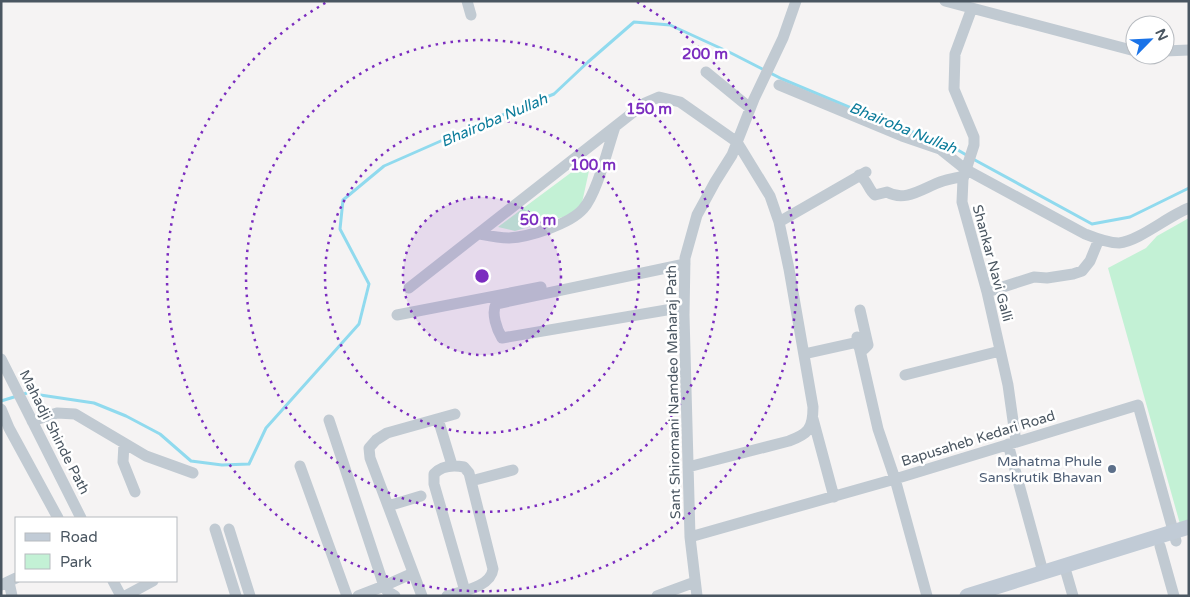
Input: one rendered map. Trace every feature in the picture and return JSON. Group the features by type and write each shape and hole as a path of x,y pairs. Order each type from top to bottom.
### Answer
{"main road":[{"path":"967,596 1043,572 1065,570 1160,546 1180,537 1189,527"},
{"path":"993,596 1065,570 1180,537"}],"street":[{"path":"466,1 471,15"},
{"name":"Sant Shiromani Namdeo Maharaj Path","path":"697,596 690,537 684,307 685,261 697,215 714,182 732,155 752,104 783,38 796,1"},
{"path":"945,1 1125,48"},
{"name":"Shankar Navi Galli","path":"972,8 956,54 954,77 954,89 974,137 974,145 964,173 962,202 987,292 1008,385 1012,443 1043,572"},
{"path":"1175,51 1189,50"},
{"path":"706,72 752,104"},
{"path":"779,85 940,149 964,173 1098,239 1119,243 1133,239 1171,216 1189,208"},
{"path":"409,288 645,103 659,97 680,102 738,142 770,196 779,222 789,269 813,407 813,419 834,497"},
{"path":"479,234 495,238 525,236 566,221 583,209 592,195 615,126"},
{"path":"779,222 863,173 872,193 875,195 887,192 894,196 907,196 964,173"},
{"path":"987,292 1034,277 1047,278 1082,271 1090,261 1098,239"},
{"path":"684,307 502,338 498,333 494,308 496,304 685,261"},
{"path":"397,315 685,261"},
{"path":"858,342 864,349 868,345 860,310"},
{"path":"804,354 858,342"},
{"path":"858,342 878,429 895,479 927,596"},
{"path":"906,375 1000,351"},
{"name":"Mahadji Shinde Path","path":"1,358 80,517"},
{"name":"Bapusaheb Kedari Road","path":"690,537 834,497 1138,405 1180,537"},
{"path":"1,410 5,430 57,517"},
{"path":"32,421 57,413 75,414 146,456 194,473"},
{"path":"422,596 370,458 370,448 376,440 387,433 456,414"},
{"path":"438,419 452,465"},
{"path":"688,467 788,441 801,436 810,429 813,419"},
{"path":"329,420 389,591"},
{"path":"124,443 123,462 135,492"},
{"path":"447,596 465,591 486,582 492,576 493,569 469,473 464,467 452,465 439,469 434,474 434,484 465,591"},
{"path":"300,466 347,596"},
{"path":"472,481 513,470"},
{"path":"388,506 421,496"},
{"path":"215,529 236,596"},
{"path":"229,529 250,596"},
{"path":"1160,546 1174,596"},
{"path":"1065,570 1073,596"},
{"path":"358,596 389,591 413,573"},
{"path":"9,582 12,596"},
{"path":"114,582 121,596"},
{"path":"125,596 151,582"},
{"path":"657,596 695,582"}],"green space":[{"path":"592,157 580,212 515,231 498,227"},
{"path":"1189,218 1189,521 1180,524 1108,268 1146,248 1157,236"}],"waterway":[{"name":"Bhairoba Nullah","path":"1,401 27,393 94,403 126,416 160,434 191,461 222,465 249,464 266,428 359,324 369,284 340,229 343,200 384,166 554,94 634,22 670,25 782,79 875,118 951,146 968,156"},
{"name":"Bhairoba Nullah","path":"973,159 1092,224 1130,217 1189,188"}],"place":[{"name":"Mahatma Phule Sanskrutik Bhavan","path":"1112,469"}]}
